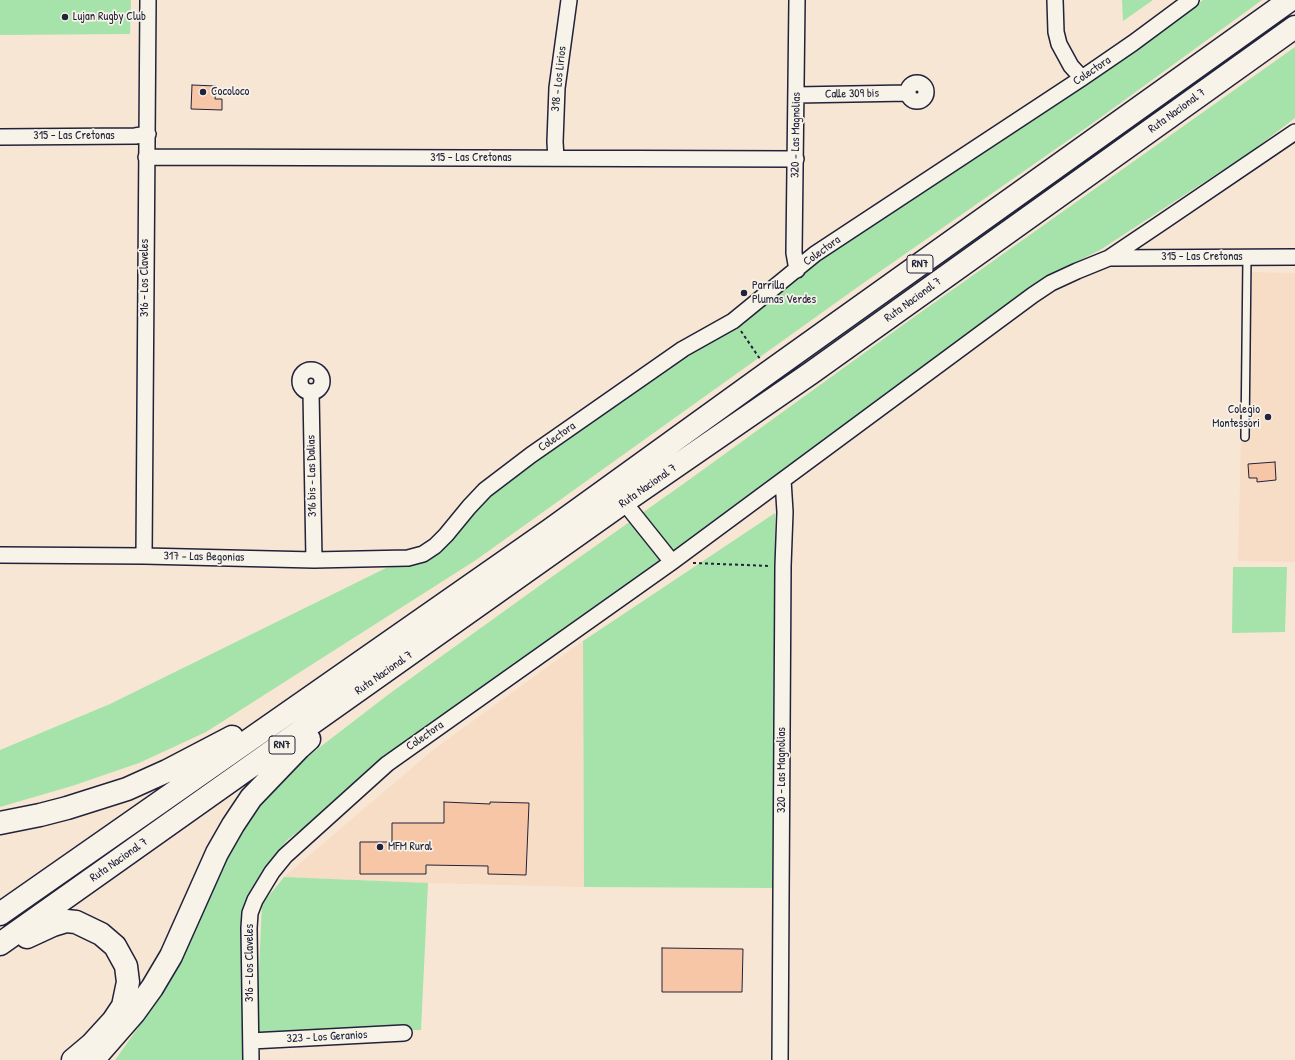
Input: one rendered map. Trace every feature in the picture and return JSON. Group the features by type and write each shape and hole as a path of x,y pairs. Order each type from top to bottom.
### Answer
{"highway":[{"name":"Ruta Nacional 7","path":"0,914 550,530 1290,0"},
{"name":"Ruta Nacional 7","path":"0,944 375,680 624,502 818,369 1295,27"},
{"path":"93,1060 134,1013 152,988 170,956 218,853 233,825 251,798 299,748 326,726 375,680"},
{"path":"0,823 54,812 126,789 211,749 326,686"},
{"path":"0,948 22,940 53,924 66,921 76,922 86,926 101,934 115,946 126,966 128,982 123,1006 113,1021 92,1044 73,1060"}],"street":[{"name":"316 - Los Claveles","path":"144,556 148,0"},
{"name":"318 - Los Lirios","path":"556,158 554,142 557,88 569,0"},
{"name":"320 - Las Magnolias","path":"797,0 794,253 797,270"},
{"path":"1055,0 1056,32 1059,44 1071,66 1082,78"},
{"name":"Colectora","path":"408,558 423,554 435,546 485,490 531,455 683,349 733,321 815,254 1082,78 1133,43 1191,0"},
{"name":"Calle 309 bis","path":"796,95 908,93"},
{"name":"Colectora","path":"272,872 285,856 387,764 672,562 1039,291 1076,270 1109,258 1295,132"},
{"name":"315 - Las Cretonas","path":"0,137 135,136 148,134"},
{"name":"315 - Las Cretonas","path":"146,157 796,159"},
{"name":"315 - Las Cretonas","path":"1109,258 1295,257"},
{"name":"316 bis - Las Dalias","path":"311,392 314,560"},
{"name":"320 - Las Magnolias","path":"780,1060 783,566 785,512 783,480"},
{"path":"624,502 672,562"},
{"name":"317 - Las Begonias","path":"0,555 144,556 314,560 408,558"},
{"name":"316 - Los Claveles","path":"251,1060 250,913 255,900 272,872"},
{"name":"323 - Los Geranios","path":"251,1041 404,1033"}],"lane":[{"path":"1245,438 1247,257"}],"path":[{"path":"733,321 769,372"},
{"path":"672,562 783,566"}],"shaded area":[{"name":"Colegio Montessori","path":"1245,272 1295,273 1295,562 1238,561"},
{"path":"583,641 584,887 284,877 433,750"}],"green space":[{"name":"Lujan Rugby Club","path":"0,0 131,0 130,34 0,35"},
{"path":"1122,0 1153,0 1123,21"},
{"path":"1203,0 1262,0 1093,123 862,284 476,560 206,732 139,763 72,786 0,807 0,750 110,704 386,568 427,559 455,538 485,500 550,448 826,251 1070,92 1116,64"},
{"path":"1295,47 1295,118 1252,151 1100,250 1068,266 1035,286 287,840 262,875 241,915 243,1060 115,1060 140,1025 178,964 233,837 285,774 389,694 907,322"},
{"path":"775,513 775,888 584,887 583,641"},
{"path":"1233,567 1287,567 1285,632 1232,633"},
{"path":"284,877 428,883 421,1030 256,1034 262,904"}],"building":[{"name":"Cocoloco","path":"192,85 216,86 215,99 222,99 222,110 191,109"},
{"path":"1275,462 1276,480 1257,482 1257,478 1249,478 1248,464"},
{"path":"444,802 490,804 490,802 529,803 526,875 488,874 488,866 426,865 426,874 360,874 360,842 392,842 392,823 444,823"},
{"path":"662,948 743,949 742,992 662,992"}],"place":[{"name":"Lujan Rugby Club","path":"65,17"},
{"name":"Cocoloco","path":"203,92"},
{"name":"Parrilla Plumas Verdes","path":"744,293"},
{"name":"Colegio Montessori","path":"1268,417"},
{"name":"MFM Rural","path":"380,847"}]}
